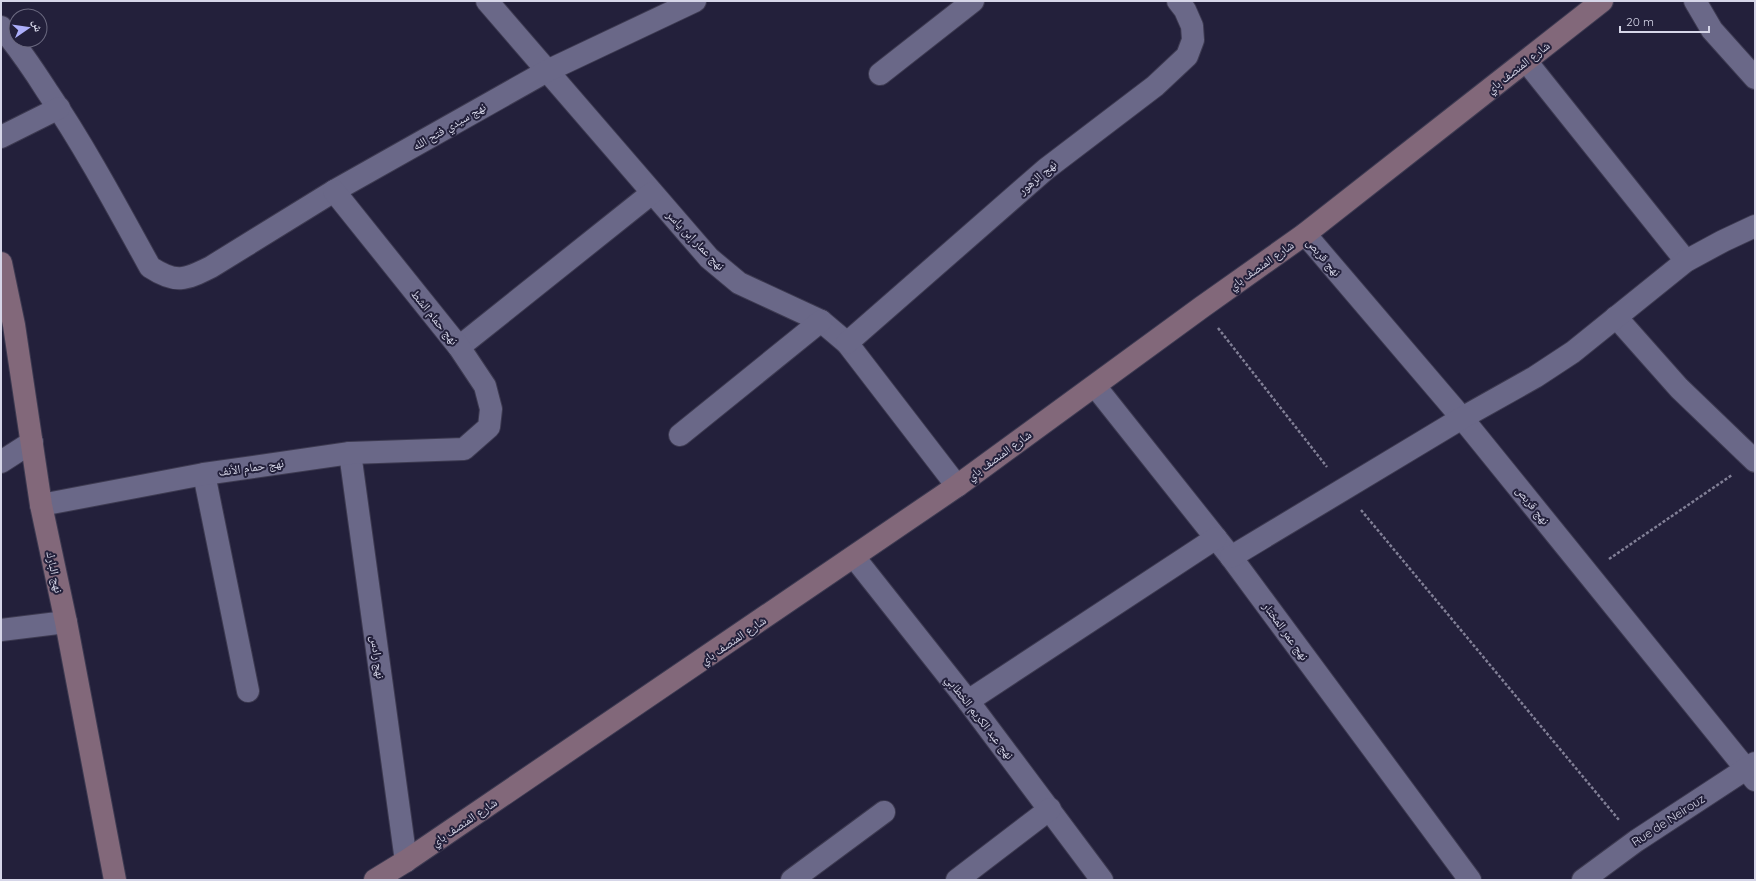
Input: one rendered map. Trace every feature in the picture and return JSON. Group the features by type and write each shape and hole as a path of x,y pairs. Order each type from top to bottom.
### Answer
{"street":[{"name":"نهج سيدي فتح الله","path":"1,27 26,58 89,156 150,267 162,275 180,279 190,277 211,267 334,191 547,71 695,1"},
{"path":"880,74 973,1"},
{"name":"نهج الزهور","path":"847,343 1046,169 1155,86 1187,56 1193,40 1192,26 1185,10 1178,1"},
{"name":"شارع المنصف باي","path":"375,880 406,861 854,558 957,486 1304,234 1602,1"},
{"path":"1694,1 1712,30 1755,78"},
{"name":"نهج عمار إبن ياسر","path":"494,3 547,71 710,258 739,282 821,321 847,343 957,486"},
{"path":"1526,61 1686,261"},
{"path":"1,137 59,108"},
{"name":"نهج حمام الشط","path":"334,191 459,347 485,386 491,409 489,427 464,449"},
{"path":"459,347 652,193"},
{"path":"1231,557 1462,418 1535,377 1573,352 1686,261 1755,226"},
{"name":"نهج قربص","path":"1304,234 1462,418 1752,771"},
{"name":"نهج البارك","path":"1,263 7,328 32,442 41,505 66,622 115,880"},
{"path":"1616,318 1678,388 1754,461"},
{"path":"680,435 821,321"},
{"name":"نهج عمر المختار","path":"1095,386 1231,557 1470,880"},
{"path":"1,462 32,442"},
{"name":"نهج حمام الأنف","path":"41,505 204,474 350,453 464,449"},
{"name":"نهج رادس","path":"350,453 406,861"},
{"path":"204,474 248,691"},
{"path":"968,700 1216,538"},
{"name":"نهج عبد الكريم الخطابي","path":"854,558 968,700 1102,880"},
{"path":"1,630 66,622"},
{"name":"Rue de Neirouz","path":"1584,880 1636,841 1752,771"},
{"path":"956,880 1050,809"},
{"path":"792,880 884,812"}],"path":[{"path":"1202,307 1344,489 1636,841"},
{"path":"1589,573 1754,461"}]}
